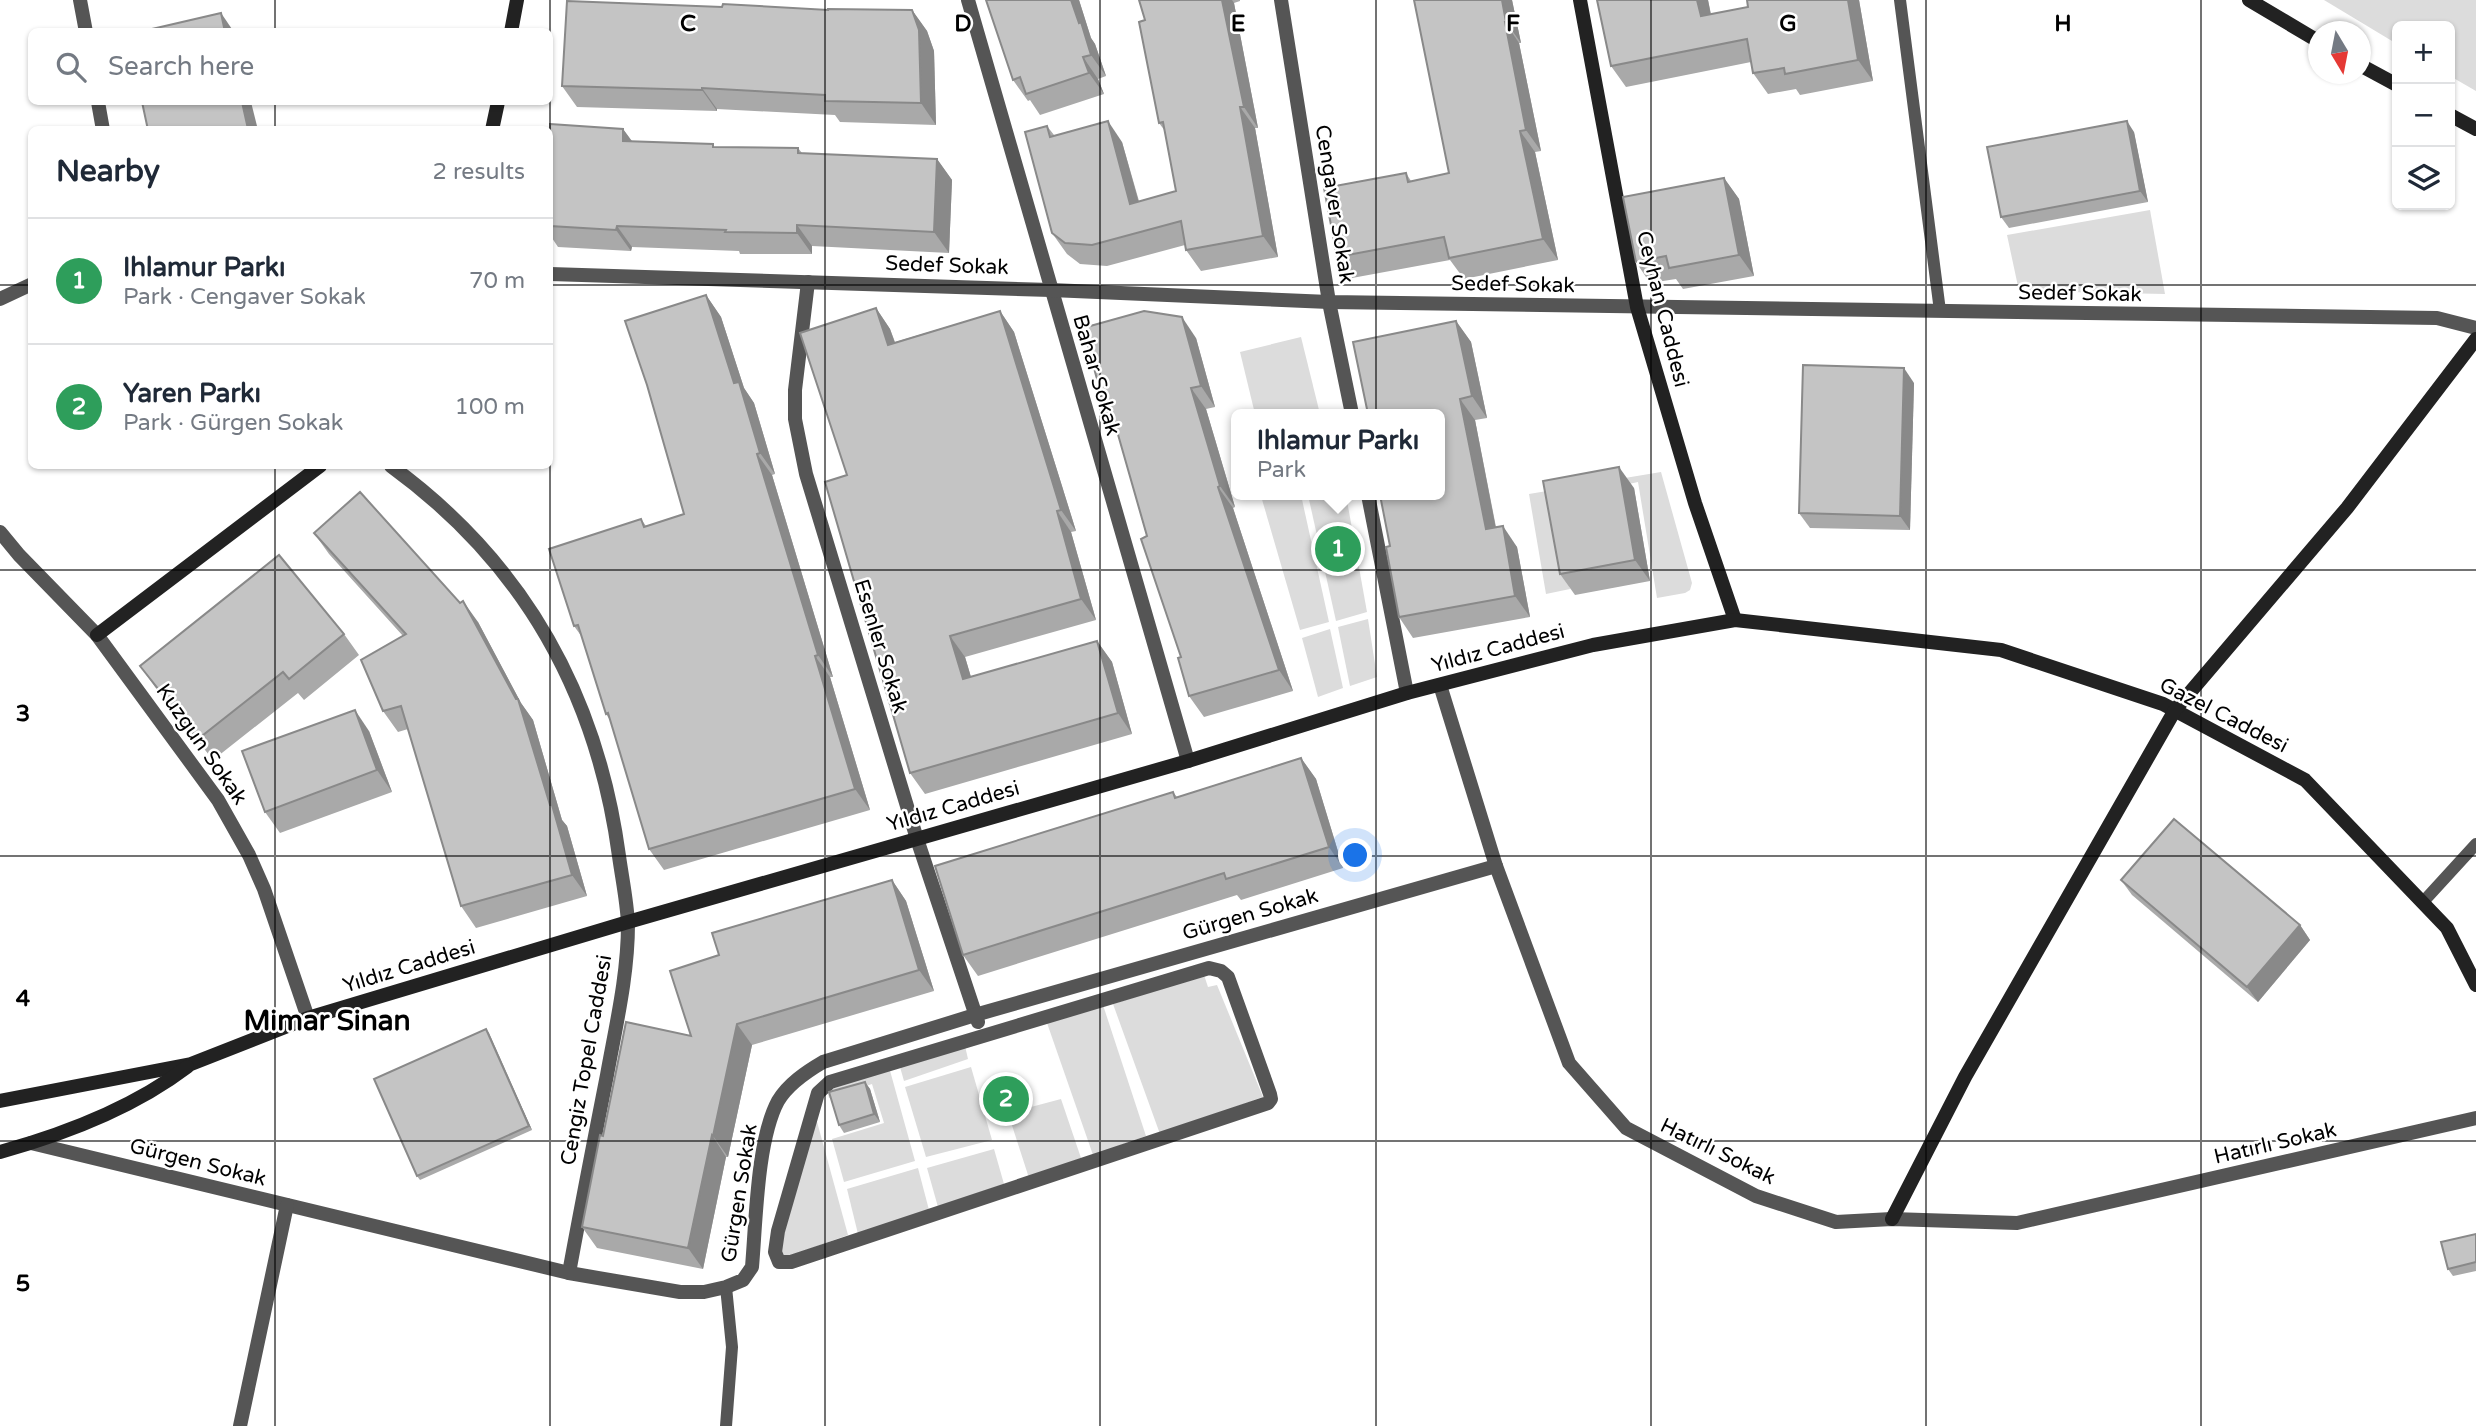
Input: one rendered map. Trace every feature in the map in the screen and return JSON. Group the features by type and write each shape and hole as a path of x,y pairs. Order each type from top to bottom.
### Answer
{"street":[{"path":"80,0 85,28"},
{"path":"512,28 517,0"},
{"name":"Bahar Sokak","path":"968,0 1188,761"},
{"name":"Cengaver Sokak","path":"1281,0 1329,302 1351,409"},
{"name":"Ceyhan Caddesi","path":"1580,0 1637,307 1695,503 1735,620"},
{"path":"2249,0 2308,35"},
{"path":"2371,71 2395,84"},
{"path":"99,105 102,126"},
{"path":"493,126 497,105"},
{"path":"2455,117 2476,129"},
{"name":"Sedef Sokak","path":"553,274 1329,302 2437,318 2476,328"},
{"name":"Esenler Sokak","path":"808,282 795,390 795,419 806,474 917,839 982,1035"},
{"path":"0,299 28,286"},
{"path":"1892,1219 1965,1077 2175,710 2347,508 2476,339"},
{"path":"97,635 316,469"},
{"name":"Cengiz Topel Caddesi","path":"395,469 418,485 461,524 512,581 554,647 582,710 603,774 616,835 628,922 624,983 569,1273"},
{"path":"1369,500 1407,693"},
{"name":"Kuzgun Sokak","path":"0,532 97,635 218,800 236,830 264,889 308,1018"},
{"name":"Yıldız Caddesi","path":"0,1101 191,1064 308,1018 628,922 1188,761 1407,693 1593,645 1735,620"},
{"name":"Gazel Caddesi","path":"1735,620 2001,650 2163,704 2305,780 2447,928 2476,985"},
{"name":"Hatırlı Sokak","path":"1440,685 1496,866 1569,1063 1626,1128 1756,1196 1836,1222 1892,1219 2017,1223 2476,1118"},
{"name":"Gürgen Sokak","path":"31,1143 569,1273 680,1292 704,1292 726,1287 743,1279 752,1267 764,1140 779,1101 800,1076 823,1062 975,1015 1496,866"},
{"path":"1209,968 1216,969 1228,977 1270,1099 1268,1103 791,1262 779,1262 775,1252 778,1231 818,1093 822,1088 843,1077 982,1035 1209,968"},
{"name":"Yıldız Caddesi","path":"0,1152 31,1143 135,1100 165,1084 191,1064"},
{"path":"240,1426 287,1205"}],"lane":[{"path":"1900,0 1940,311"},
{"path":"2423,902 2476,844"},
{"path":"726,1287 732,1347 726,1426"}],"shaded area":[{"path":"2324,0 2476,0 2476,91 2455,79 2455,21 2392,21 2392,41 2371,28 2371,21 2359,21"},
{"path":"2150,210 2165,294 2019,291 2007,235"},
{"path":"1301,337 1319,409 1254,409 1240,352"},
{"path":"1661,472 1692,583 1690,590 1657,598 1638,482 1554,500 1570,589 1546,594 1529,494"},
{"path":"1262,500 1302,500 1329,622 1300,630"},
{"path":"1309,500 1347,500 1367,612 1336,621"},
{"path":"1368,619 1377,677 1350,686 1338,627"},
{"path":"1330,629 1343,688 1318,697 1302,638"},
{"path":"1204,975 1208,987 1217,985 1263,1097 1160,1134 1113,1004"},
{"path":"1103,1005 1146,1136 1093,1155 1047,1023"},
{"path":"965,1046 968,1059 904,1081 900,1067"},
{"path":"889,1067 915,1161 844,1182 832,1139 884,1123 872,1084 829,1098 828,1094 832,1087"},
{"path":"971,1067 992,1140 926,1157 905,1087"},
{"path":"1061,1099 1081,1158 1029,1178 1008,1113"},
{"path":"816,1118 848,1235 784,1258 780,1249"},
{"path":"994,1149 1004,1184 938,1207 927,1168"},
{"path":"918,1168 929,1210 858,1234 847,1189"}],"building":[{"path":"986,0 1071,0 1091,55 1083,57 1089,73 1026,94 1020,77 1013,80"},
{"path":"1139,0 1222,0 1244,107 1240,107 1263,236 1186,250 1181,221 1092,245 1065,243 1052,233 1025,132 1047,126 1050,137 1108,121 1130,204 1176,191 1139,22 1145,20"},
{"path":"1414,0 1502,0 1526,130 1520,131 1543,239 1449,258 1444,237 1337,257 1324,188 1406,173 1408,182 1449,173"},
{"path":"1597,0 1697,0 1701,16 1748,7 1747,0 1848,0 1858,60 1785,74 1784,68 1753,73 1747,39 1611,66"},
{"path":"567,1 722,7 723,4 828,10 912,10 919,30 921,103 825,101 825,95 702,88 562,86"},
{"path":"221,13 224,28 156,28"},
{"path":"143,105 243,105 247,126 147,126"},
{"path":"2127,121 2140,191 2001,217 1987,147"},
{"path":"550,124 623,129 623,141 713,144 713,147 798,148 798,153 937,159 934,232 797,225 797,233 553,226 553,126"},
{"path":"1724,178 1739,255 1669,268 1666,256 1636,262 1623,197"},
{"path":"706,295 734,383 739,382 760,453 757,454 818,655 815,656 855,789 649,849 608,713 606,714 578,625 574,626 549,549 641,519 644,527 684,514 647,385 625,321"},
{"path":"876,308 888,345 1000,311 1061,510 1057,511 1081,599 950,636 963,679 1097,641 1118,713 910,773 825,482 847,475 800,333"},
{"path":"1144,311 1182,317 1201,386 1191,388 1220,486 1218,487 1279,670 1189,696 1178,658 1181,657 1141,539 1147,536 1111,410 1106,412 1083,328"},
{"path":"1456,321 1472,396 1460,399 1486,529 1503,526 1515,596 1399,617 1386,547 1390,546 1381,500 1445,500 1445,409 1367,409 1353,342"},
{"path":"1803,365 1904,368 1900,516 1799,513"},
{"path":"1619,467 1635,560 1560,574 1543,481"},
{"path":"360,492 460,603 463,601 518,699 572,875 461,906 401,706 383,711 361,660 406,634 314,533"},
{"path":"279,555 344,634 289,679 283,672 198,739 140,666"},
{"path":"355,710 377,770 265,812 242,751"},
{"path":"1301,758 1329,847 1226,879 1224,873 963,955 935,866 1173,792 1175,798"},
{"path":"2174,819 2300,925 2247,987 2121,880"},
{"path":"892,880 919,970 737,1024 688,1248 582,1227 626,1022 691,1036 670,971 719,955 712,933"},
{"path":"486,1029 529,1126 417,1176 374,1079"},
{"path":"865,1082 874,1114 839,1125 829,1092"},
{"path":"2476,1234 2476,1262 2448,1269 2441,1242"}],"place":[{"name":"Ihlamur Parkı","path":"1338,549"},
{"name":"Yaren Parkı","path":"1006,1099"}],"district":[{"name":"Mimar Sinan","path":"327,1020"}]}
